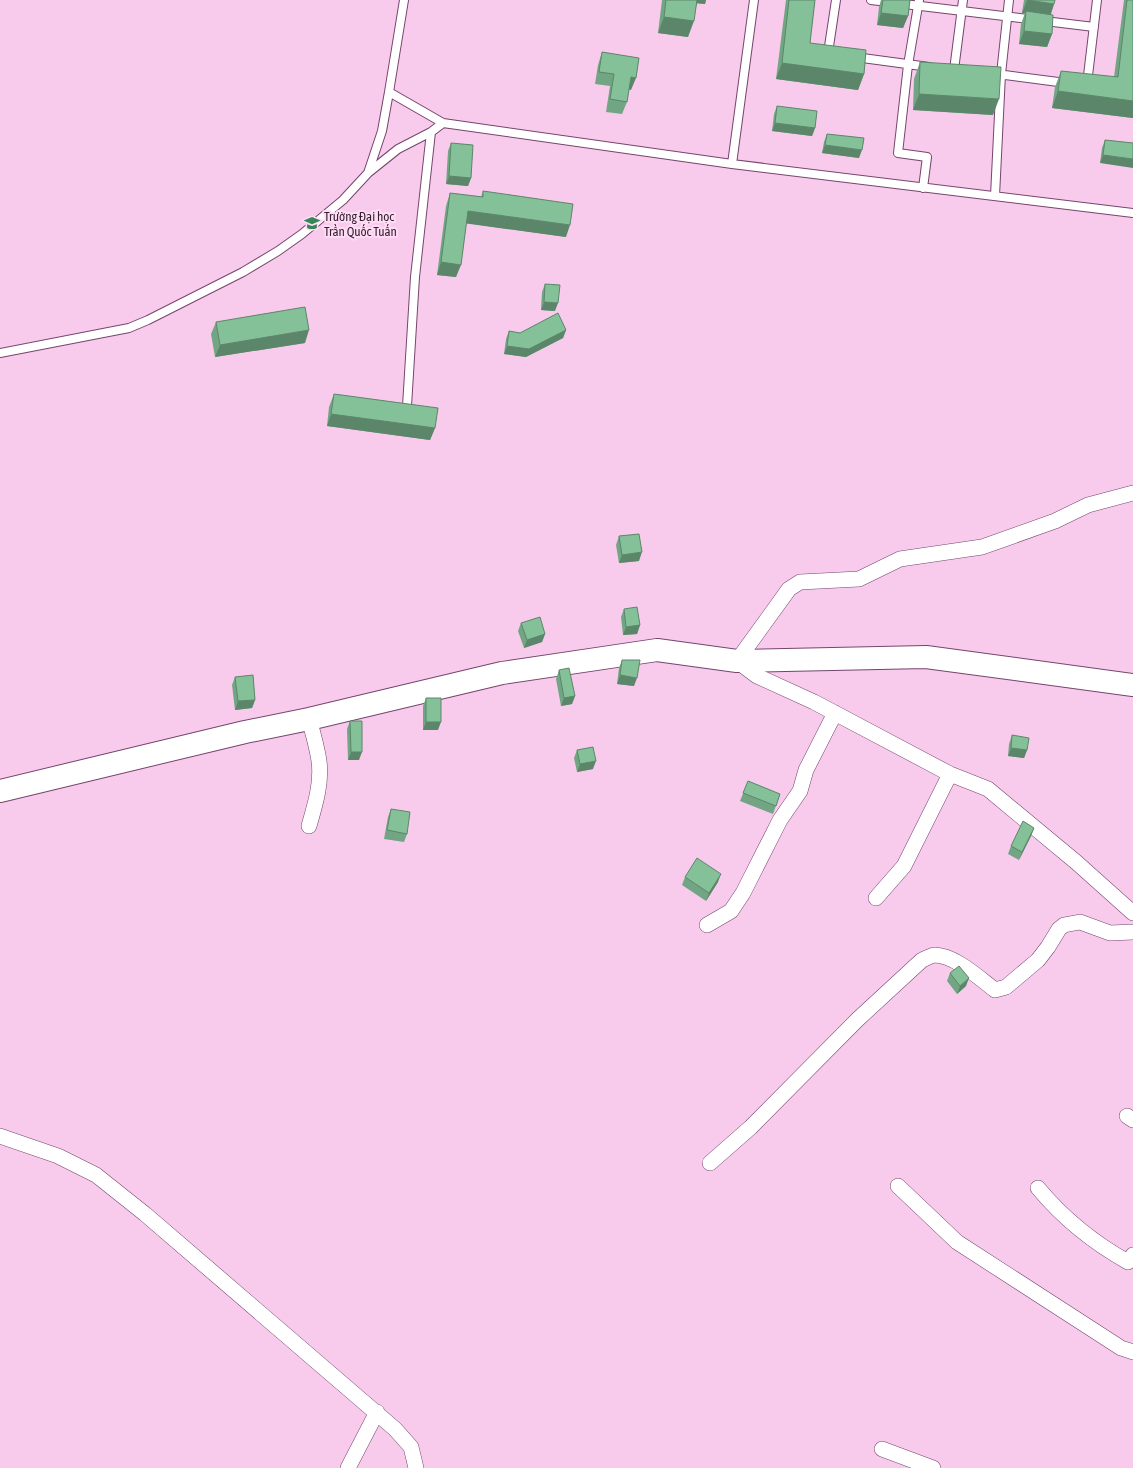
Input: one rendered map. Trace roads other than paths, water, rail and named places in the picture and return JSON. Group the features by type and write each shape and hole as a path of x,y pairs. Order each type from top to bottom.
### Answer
{"street":[{"path":"737,661 789,589 800,582 859,579 900,559 982,547 1055,520 1088,504 1133,493"},
{"path":"0,792 245,732 309,719 502,673 657,650 737,661 926,657 1133,685"},
{"path":"737,661 757,676 835,712 950,774 988,789 1076,862 1133,913"},
{"path":"707,925 731,911 743,894 780,820 800,791 806,770 835,712"},
{"path":"309,719 318,753 320,769 317,797 309,826"},
{"path":"876,898 904,866 950,774"},
{"path":"710,1163 750,1127 857,1020 922,960 933,955 952,960 963,966 995,990 1006,987 1038,960 1059,929 1064,925 1080,922 1110,933 1133,932"},
{"path":"0,1136 58,1156 96,1175 151,1219 376,1412 406,1440 411,1447 416,1468"},
{"path":"898,1186 957,1242 1121,1348 1133,1352"},
{"path":"1038,1188 1055,1208 1076,1226 1116,1255 1131,1261"},
{"path":"348,1468 376,1412"},
{"path":"882,1449 932,1468"}],"lane":[{"path":"368,173 382,131 404,0"},
{"path":"732,164 754,0"},
{"path":"836,0 828,53 950,70 963,12 963,0"},
{"path":"871,0 919,3 963,12 1094,27"},
{"path":"994,196 1001,74 1010,0"},
{"path":"978,72 1087,86 1097,0"},
{"path":"919,3 908,65 898,153 927,157 923,188"},
{"path":"389,92 443,123 732,164 1133,212"},
{"path":"0,353 129,328 144,322 243,272 278,251 302,234 343,200 368,173 398,149 431,132 443,123"},
{"path":"407,406 415,277 431,132"}],"place":[{"name":"Trường Đại học Trần Quốc Tuấn","path":"312,223"}]}
